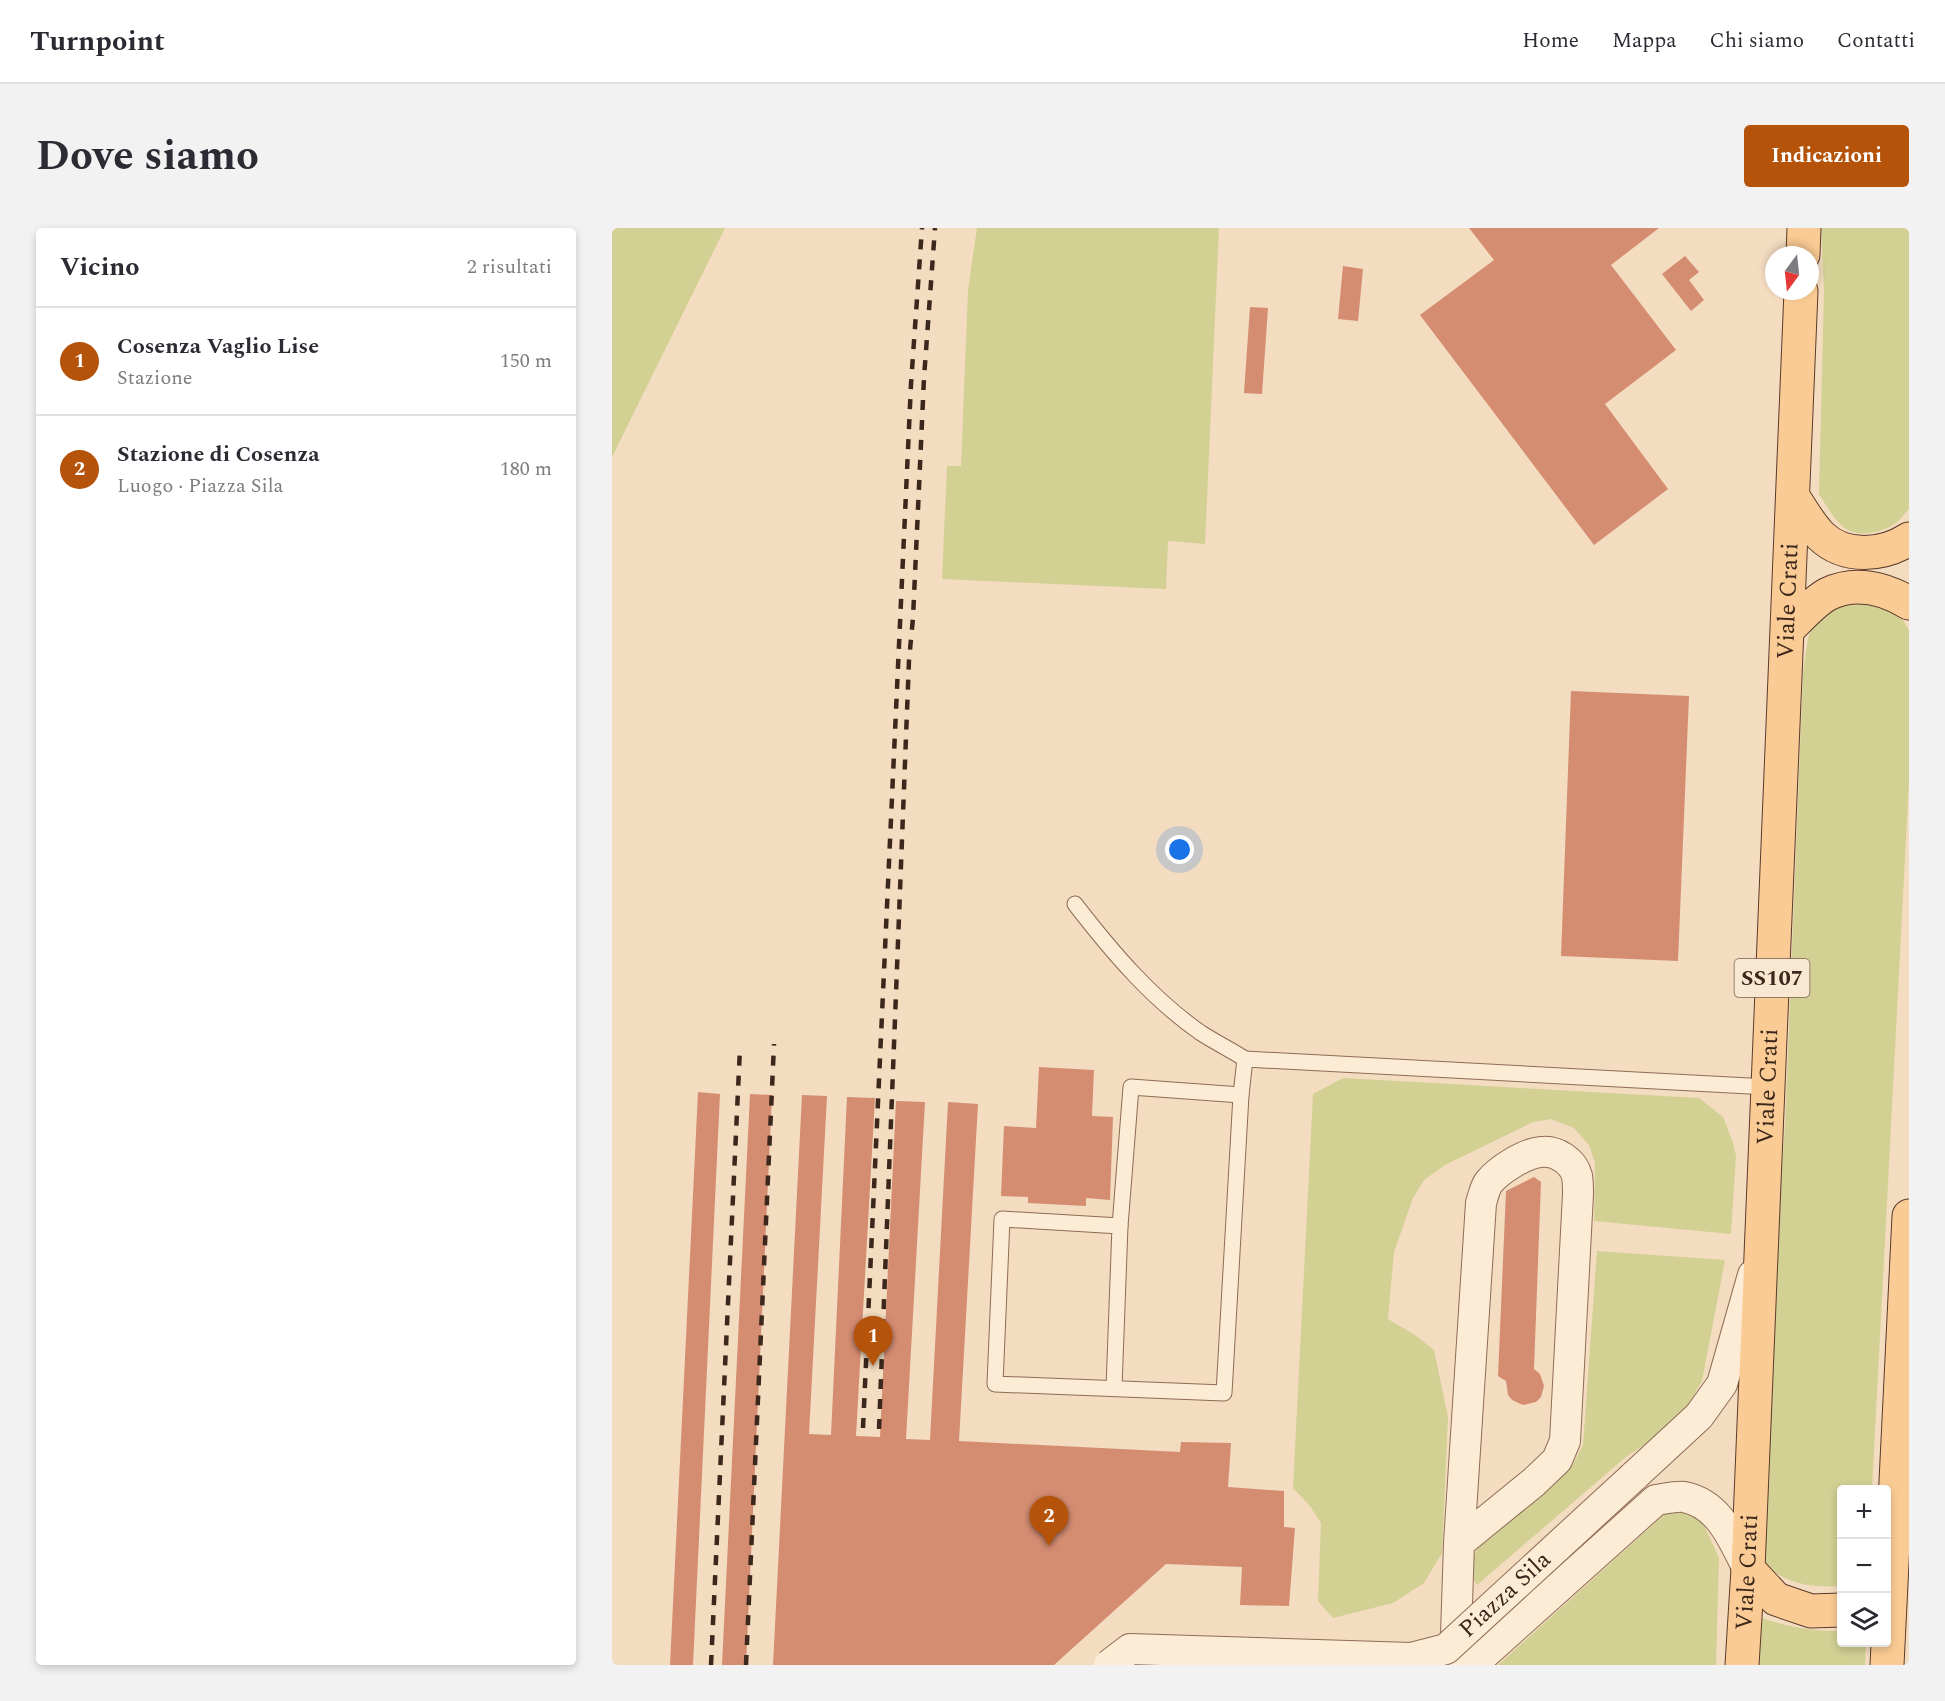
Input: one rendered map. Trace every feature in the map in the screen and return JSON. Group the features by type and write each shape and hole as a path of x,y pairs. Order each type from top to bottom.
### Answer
{"main road":[{"path":"1803,246 1804,228"},
{"name":"Viale Crati","path":"1742,1665 1748,1569 1801,300"},
{"path":"1793,497 1822,536 1842,549 1862,553 1878,552 1909,539"},
{"path":"1788,628 1826,595 1852,586 1881,590 1909,603"},
{"path":"1891,1542 1909,1216"},
{"path":"1748,1569 1776,1599 1811,1611 1837,1610"},
{"path":"1887,1665 1889,1593"}],"street":[{"path":"1455,1665 1459,1543 1481,1203 1487,1183 1500,1171 1518,1160 1541,1152 1558,1155 1569,1161 1577,1175 1578,1194 1565,1441 1557,1460 1534,1482 1459,1543"},
{"name":"Piazza Sila","path":"1109,1665 1130,1649 1279,1659 1411,1658 1446,1649 1699,1416 1722,1384 1761,1246"},
{"name":"Piazza Sila","path":"1472,1665 1656,1500 1683,1497 1713,1509 1730,1534 1748,1569"}],"lane":[{"path":"1075,904 1111,951 1156,996 1201,1033 1245,1059 1768,1087"},
{"path":"1120,1226 1002,1219 995,1384 1224,1393 1245,1059"},
{"path":"1114,1389 1120,1226 1131,1087 1241,1095"}],"shaded area":[{"path":"612,228 725,228 612,457"},
{"path":"977,228 1219,228 1205,544 1168,541 1166,589 942,579 947,466 961,466 968,290"},
{"path":"1821,228 1909,228 1909,509 1896,523 1874,532 1855,533 1845,528 1832,515 1819,494 1824,290"},
{"path":"1843,601 1882,605 1889,608 1903,620 1909,630 1909,781 1872,1485 1837,1485 1837,1586 1797,1583 1777,1574 1760,1558 1773,1300 1785,1125 1803,673 1812,625"},
{"path":"1343,1078 1699,1098 1723,1117 1736,1156 1731,1234 1594,1221 1595,1163 1589,1145 1574,1128 1551,1119 1533,1122 1445,1165 1424,1180 1413,1198 1394,1252 1388,1319 1415,1335 1434,1350 1448,1417 1442,1553 1424,1583 1393,1603 1333,1618 1318,1601 1321,1523 1310,1506 1293,1488 1313,1094"},
{"path":"1597,1251 1725,1260 1702,1381 1685,1411 1655,1438 1627,1456 1477,1585 1467,1568 1480,1544 1573,1464 1583,1445"},
{"path":"1687,1510 1704,1525 1719,1558 1716,1665 1498,1665 1667,1512"},
{"path":"1759,1617 1800,1628 1837,1631 1837,1647 1866,1647 1865,1665 1757,1665"}],"building":[{"path":"1469,228 1659,228 1611,265 1676,350 1605,404 1668,489 1594,545 1420,315 1494,260"},
{"path":"1685,256 1699,272 1689,280 1704,300 1691,311 1662,274"},
{"path":"1343,266 1363,269 1358,321 1338,319"},
{"path":"1250,307 1268,308 1262,394 1244,393"},
{"path":"1571,691 1689,696 1678,961 1561,956"},
{"path":"1039,1067 1094,1070 1092,1116 1113,1117 1110,1200 1086,1198 1086,1206 1028,1203 1028,1197 1001,1196 1004,1126 1036,1128"},
{"path":"698,1092 720,1094 693,1665 670,1665"},
{"path":"750,1094 772,1095 746,1665 722,1665"},
{"path":"802,1095 827,1096 809,1434 831,1435 847,1097 875,1098 856,1436 880,1437 896,1101 925,1102 906,1439 930,1440 948,1102 978,1104 959,1441 1180,1452 1181,1442 1231,1443 1228,1487 1284,1491 1284,1527 1295,1528 1289,1606 1240,1605 1242,1567 1166,1564 1054,1665 773,1665"},
{"path":"1534,1177 1541,1182 1534,1369 1540,1374 1544,1386 1541,1397 1536,1402 1523,1405 1512,1400 1508,1395 1506,1381 1498,1376 1506,1191"}],"railway":[{"path":"863,1428 911,384 922,228"},
{"path":"879,1429 909,660 924,378 935,228"},
{"path":"746,1665 774,1044"},
{"path":"711,1665 740,1048"}],"place":[{"name":"Cosenza Vaglio Lise","path":"873,1366"},
{"name":"Stazione di Cosenza","path":"1049,1546"}]}
